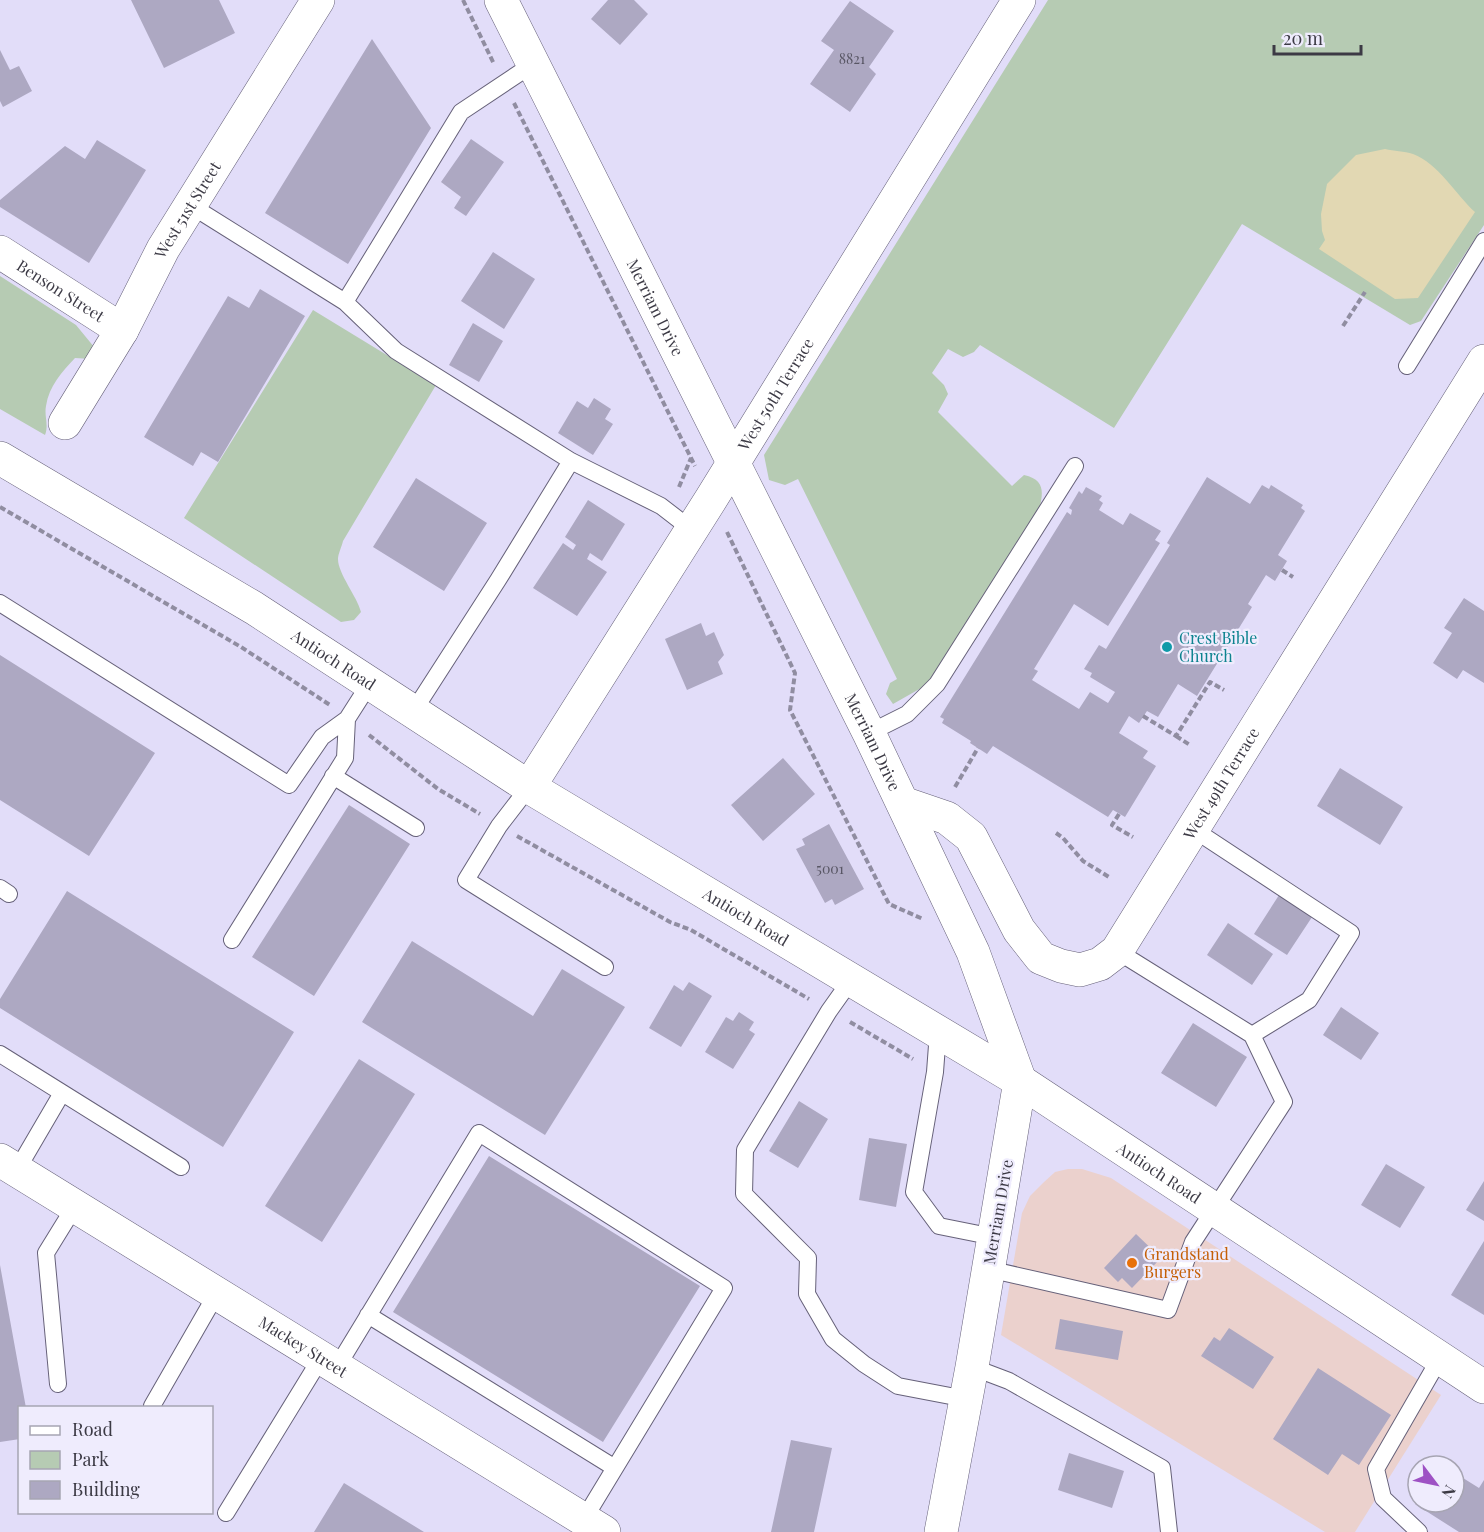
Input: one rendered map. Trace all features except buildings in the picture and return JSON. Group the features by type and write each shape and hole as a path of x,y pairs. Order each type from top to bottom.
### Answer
{"main road":[{"name":"West 51st Street","path":"65,423 122,330 163,249 318,0"},
{"name":"Merriam Drive","path":"501,0 903,803 973,952 1020,1081 969,1383 941,1532"},
{"name":"West 50th Terrace","path":"529,787 692,530 1019,0"},
{"name":"Benson Street","path":"0,252 122,330"},
{"name":"West 49th Terrace","path":"903,803 947,818 971,837 1019,930 1041,958 1080,970 1100,964 1117,951 1484,361"},
{"name":"Antioch Road","path":"0,458 255,608 529,787 1020,1081 1484,1387"},
{"name":"Mackey Street","path":"8,1165 594,1526"}],"lane":[{"path":"345,302 461,112 533,64"},
{"path":"190,205 345,302 396,351 571,461 661,506 692,530"},
{"path":"1407,366 1484,241"},
{"path":"413,712 571,461"},
{"path":"869,733 908,714 937,684 1075,466"},
{"path":"0,603 289,785 321,737 347,719 370,683"},
{"path":"232,940 345,758 347,719"},
{"path":"333,776 416,828"},
{"path":"529,787 499,826 466,880 605,967"},
{"path":"1193,829 1351,933 1309,999 1252,1035"},
{"path":"988,1269 1168,1310 1193,1242 1284,1102 1252,1035 1117,951"},
{"path":"851,980 745,1150 744,1194 808,1258 807,1294 833,1339 864,1364 898,1386 1009,1381 1162,1468 1169,1532"},
{"path":"938,1032 935,1072 914,1192 939,1226 994,1237"},
{"path":"0,1054 181,1167"},
{"path":"8,1165 62,1093"},
{"path":"226,1513 329,1363 368,1315 479,1132 724,1288 615,1468 594,1526"},
{"path":"58,1384 46,1253 75,1206"},
{"path":"153,1406 216,1293"},
{"path":"368,1315 615,1468"},
{"path":"1419,1532 1383,1498 1376,1469 1440,1358"}],"path":[{"path":"1343,326 1365,292"},
{"path":"675,496 691,458"},
{"path":"1282,570 1293,577"},
{"path":"1176,736 1210,682 1224,690"},
{"path":"1143,716 1190,745"},
{"path":"954,788 978,748"},
{"path":"1119,814 1112,825 1133,837"},
{"path":"1056,833 1083,861 1109,877"}],"shaded area":[{"path":"1082,1169 1111,1178 1441,1395 1355,1532 1325,1532 1001,1335 1022,1213 1030,1196 1043,1183 1055,1172"}],"green space":[{"path":"1048,0 1484,0 1484,225 1421,321 1410,325 1242,224 1114,428 980,345 974,352 963,357 948,349 932,373 944,385 948,394 938,412 1012,486 1024,475 1036,480 1042,493 1039,511 930,683 893,704 886,694 890,683 897,679 798,479 785,485 769,480 764,455"},
{"path":"0,276 76,325 99,353 91,359 75,358 57,380 46,406 45,435 0,409"},
{"path":"313,310 436,385 343,541 338,557 339,565 361,612 354,620 341,622 184,518"}],"sand":[{"path":"1385,149 1410,153 1431,164 1475,212 1418,298 1395,299 1319,249 1325,240 1321,214 1327,184 1356,155"}],"place":[{"name":"Crest Bible Church","path":"1167,647"},
{"name":"Grandstand Burgers","path":"1132,1263"}]}
